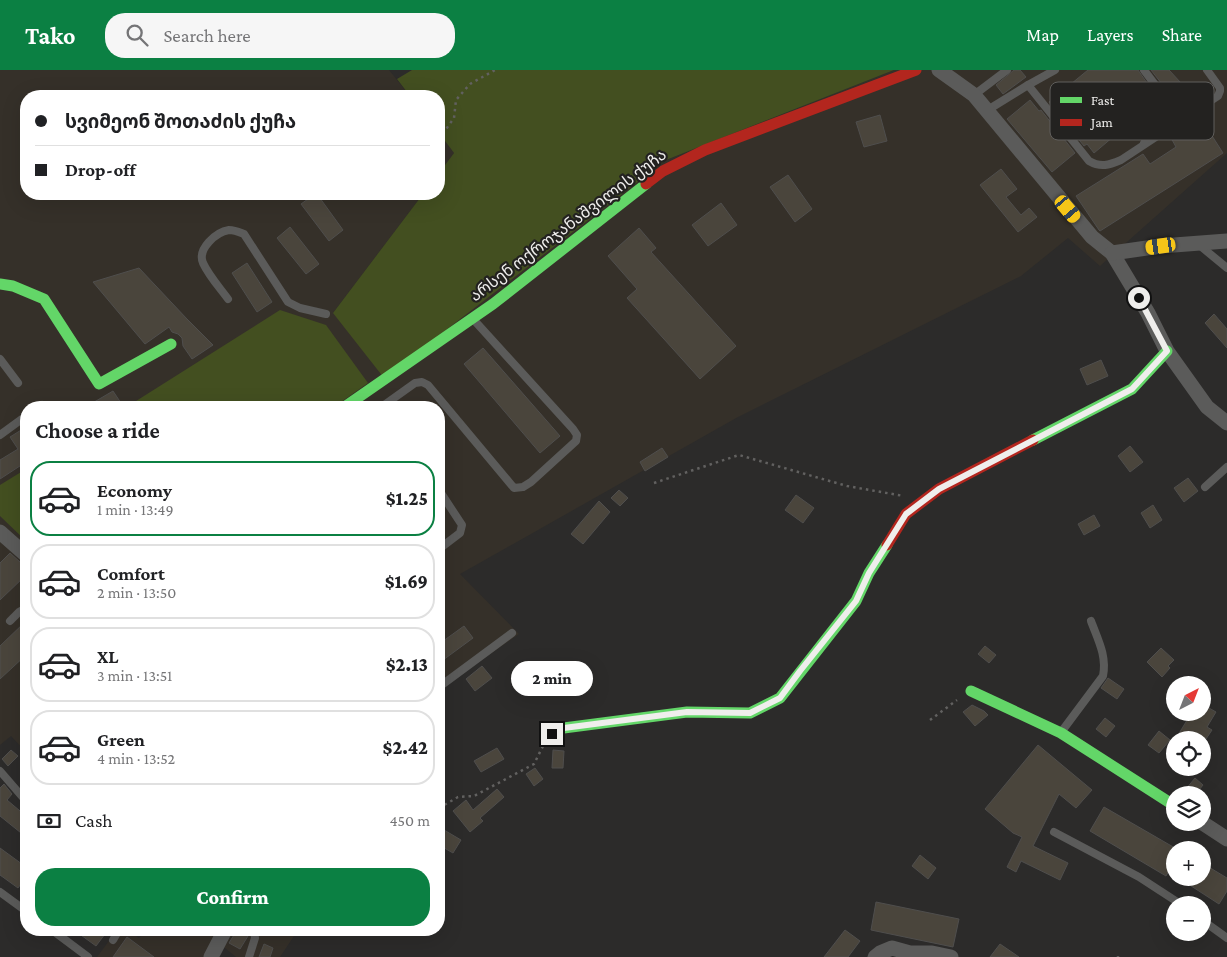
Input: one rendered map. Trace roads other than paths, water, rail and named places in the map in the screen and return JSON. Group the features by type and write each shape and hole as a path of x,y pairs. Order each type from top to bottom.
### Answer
{"street":[{"name":"არსენ ოქროჯანაშვილის ქუჩა","path":"353,401 473,318 663,171 706,150 916,70"},
{"path":"939,70 974,95 1092,237 1112,253 1148,313 1167,351 1207,407 1227,423"},
{"path":"1112,253 1161,246 1227,241"},
{"path":"0,284 12,286 44,299 99,384 171,344"},
{"path":"548,737 556,729 687,712 750,713 780,698 856,601 869,573 906,514 939,489 1132,389 1167,351"},
{"path":"1,535 20,550"},
{"path":"970,690 1061,733 1166,800"},
{"path":"1211,829 1227,839"},
{"path":"211,957 222,936"},
{"path":"876,957 880,953 892,948 910,953 932,953 952,957"}],"lane":[{"path":"974,95 1007,70"},
{"path":"986,110 1055,70"},
{"path":"1144,70 1153,82"},
{"path":"1207,70 1220,88 1218,96 1214,99"},
{"path":"1028,85 1050,112"},
{"path":"1072,140 1089,161 1098,166 1108,166 1121,160 1151,140"},
{"path":"1142,146 1146,140"},
{"path":"228,299 202,262 203,253 213,238 229,230 244,234 288,302 300,308 326,314"},
{"path":"1197,243 1227,268"},
{"path":"445,405 514,488 523,487 531,482 576,441 577,434 573,429 473,318"},
{"path":"0,358 18,383"},
{"path":"388,401 415,383 422,382 428,385 441,401"},
{"path":"0,435 20,420"},
{"path":"1204,487 1227,468"},
{"path":"445,499 462,524 460,533 445,544"},
{"path":"10,621 20,611"},
{"path":"1061,733 1103,676 1104,656 1091,621"},
{"path":"445,683 512,633"},
{"path":"0,770 20,793"},
{"path":"1054,832 1139,877 1168,896"},
{"path":"0,892 20,907"},
{"path":"1211,926 1227,938"},
{"path":"60,936 88,957"},
{"path":"112,940 115,936"},
{"path":"249,957 255,936"}]}
